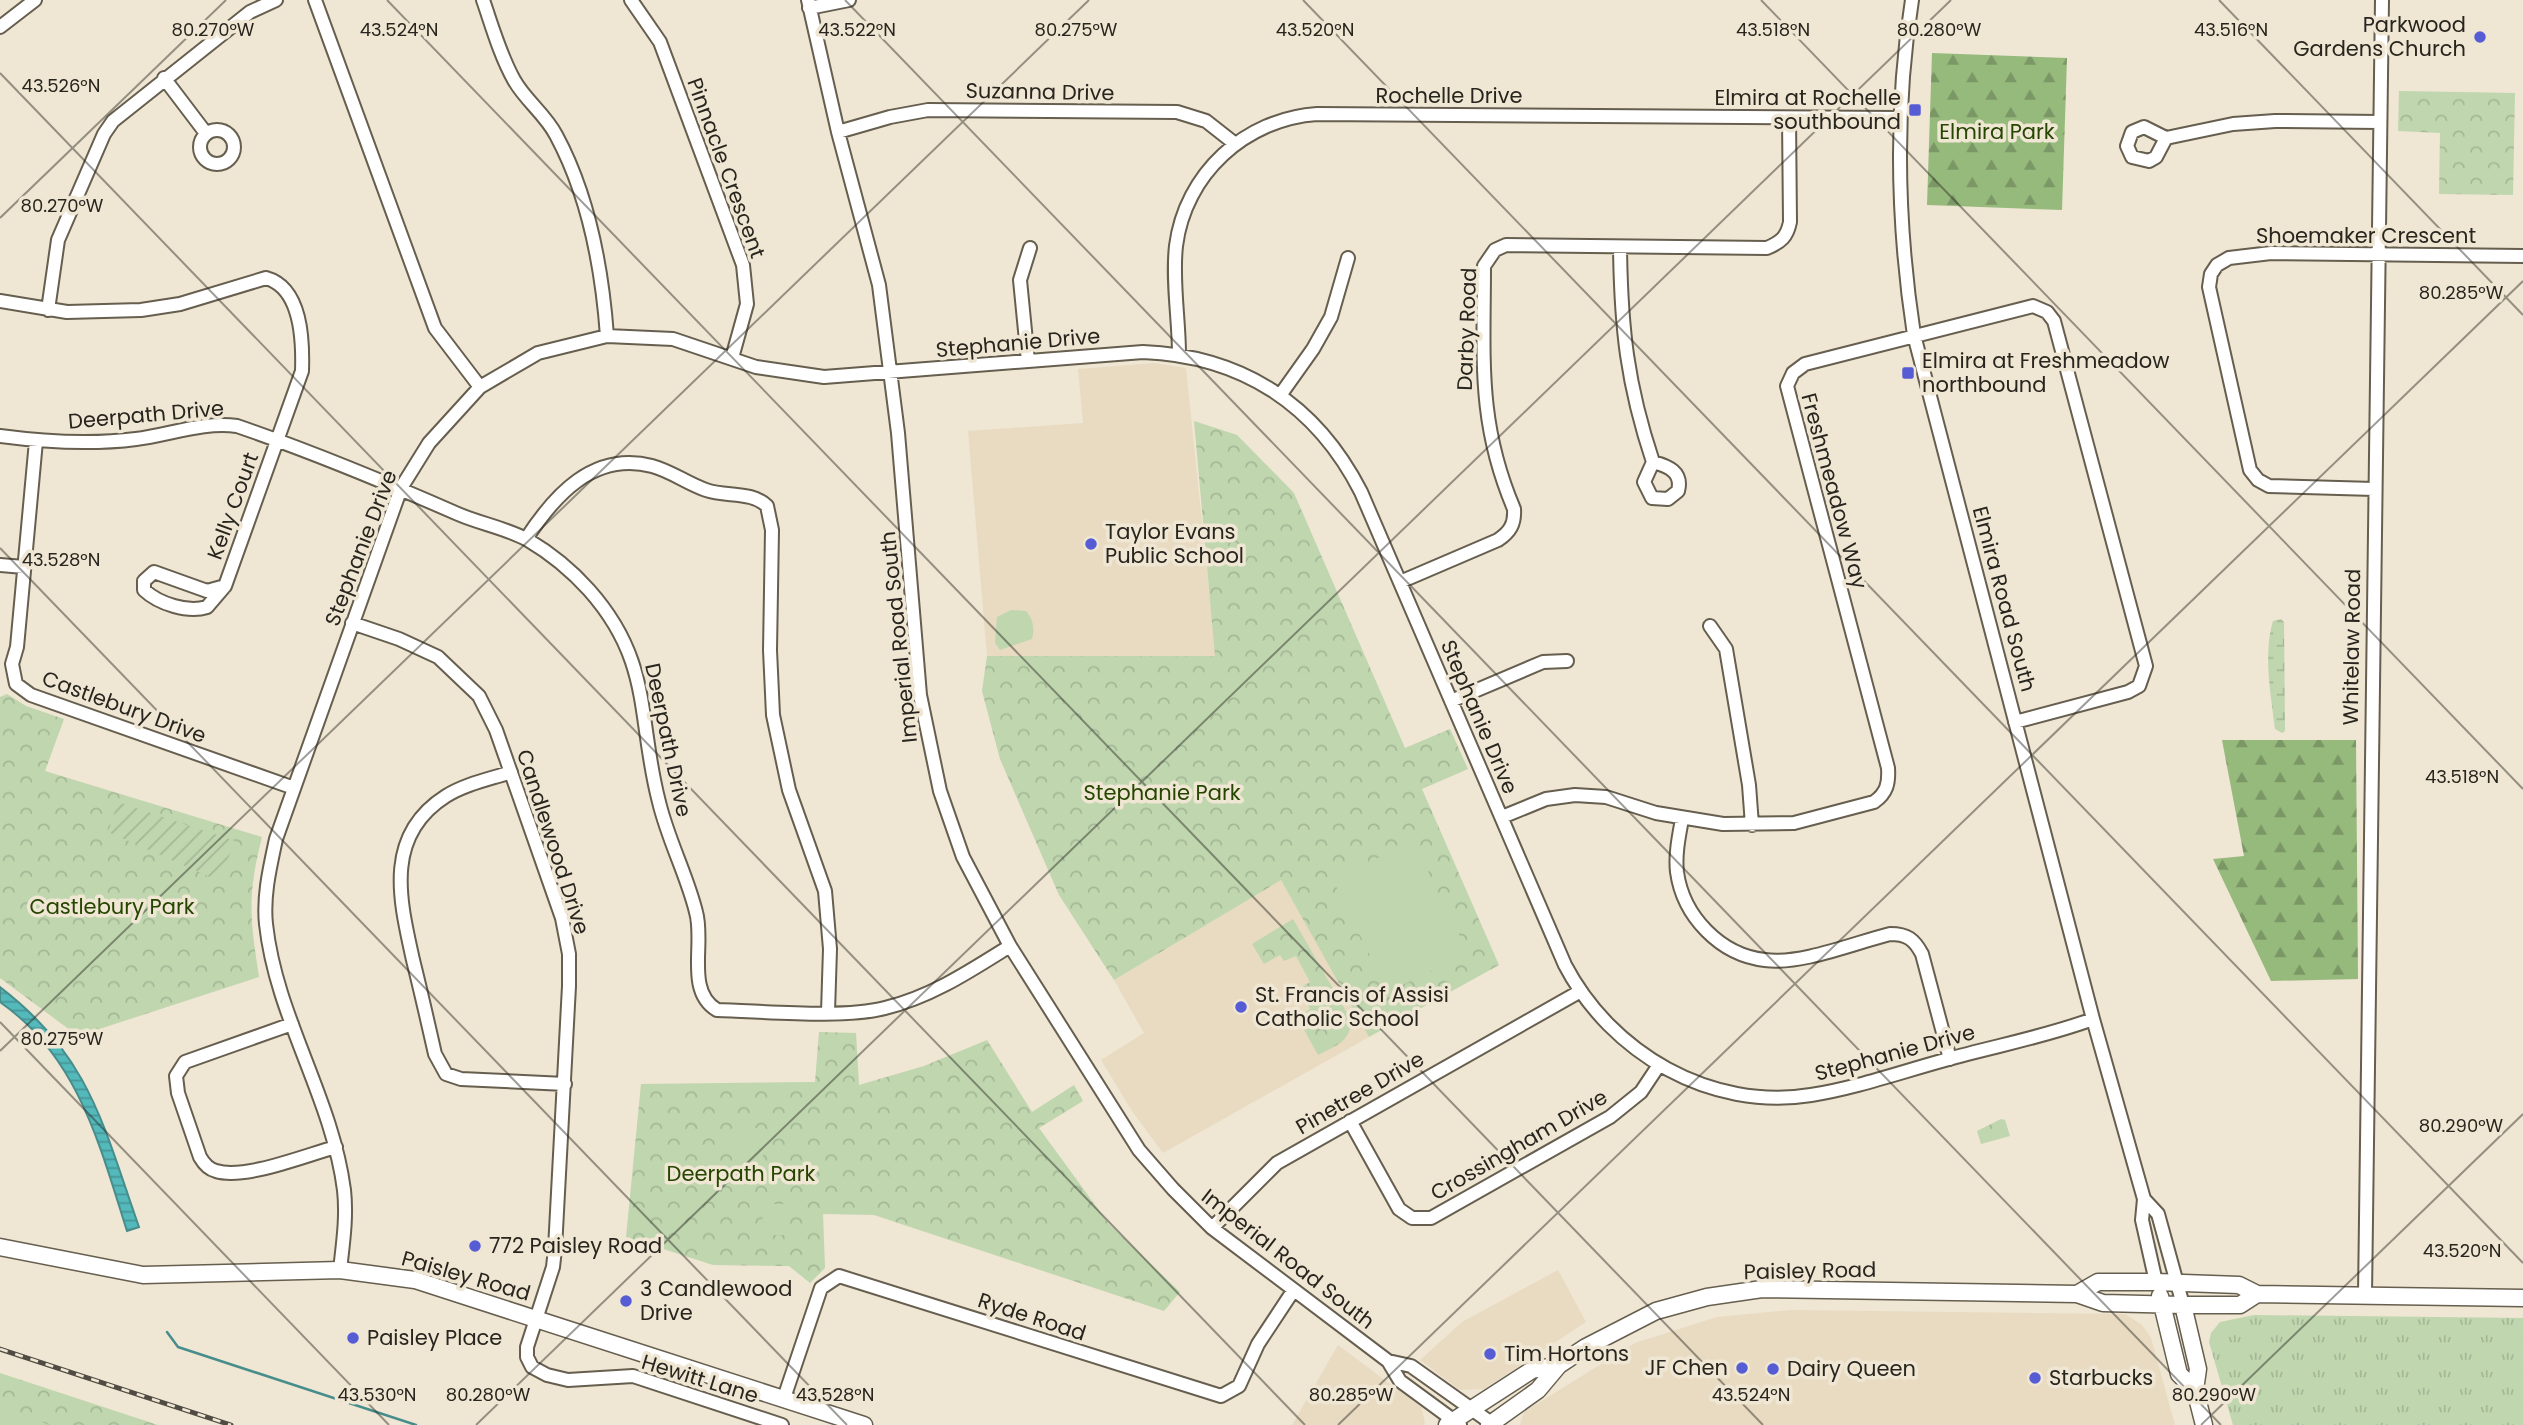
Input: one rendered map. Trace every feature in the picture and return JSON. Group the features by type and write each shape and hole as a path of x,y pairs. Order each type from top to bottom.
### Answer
{"main road":[{"name":"Paisley Road","path":"0,1247 143,1275 340,1269 415,1280 864,1425"},
{"name":"Paisley Road","path":"2077,1294 2098,1282 2177,1282 2239,1285 2258,1294 2523,1298"},
{"name":"Elmira Road South","path":"2156,1282 2179,1374 2195,1390"},
{"name":"Paisley Road","path":"1454,1424 1471,1409 1532,1370 1559,1365 1656,1311 1707,1297 1762,1289 2077,1294 2103,1303 2183,1306 2240,1304 2258,1294"},
{"name":"Elmira Road South","path":"2183,1306 2198,1369 2195,1390 2204,1425"},
{"name":"Paisley Road","path":"1491,1424 1538,1390 1559,1365"}],"street":[{"path":"0,27 12,15 35,0"},
{"path":"0,301 48,310 58,240 104,134 124,109 250,12 276,0"},
{"path":"315,0 435,328 480,387"},
{"path":"482,0 515,82 544,116 562,147 595,242 603,277 607,336"},
{"name":"Pinnacle Crescent","path":"631,0 660,42 743,265 747,304 732,358"},
{"path":"808,4 849,0"},
{"name":"Elmira Road South","path":"1912,0 1899,118 1901,236 1914,335 2093,1018 2144,1199 2142,1220 2156,1282"},
{"name":"Whitelaw Road","path":"2365,1295 2382,0"},
{"name":"Imperial Road South","path":"808,4 838,132 879,285 891,374 925,729 940,791 963,857 1010,946 1126,1132 1173,1189 1212,1227 1388,1361 1400,1381 1454,1424"},
{"path":"164,78 205,132"},
{"name":"Suzanna Drive","path":"838,132 928,110 1177,112 1206,121 1234,144"},
{"name":"Rochelle Drive","path":"1179,354 1176,262 1180,226 1197,186 1234,144 1274,122 1317,114 1899,118"},
{"name":"Darby Road","path":"1400,582 1498,540 1506,534 1515,519 1491,443 1484,399 1484,266 1489,256 1506,245 1767,248 1779,243 1787,234 1790,222 1789,118"},
{"path":"2166,138 2233,124 2276,121 2380,122"},
{"path":"1620,247 1624,348 1635,407 1653,462"},
{"path":"1028,361 1020,279 1030,248"},
{"name":"Shoemaker Crescent","path":"2374,489 2269,486 2258,480 2250,470 2209,287 2211,274 2217,265 2229,258 2271,253 2523,256"},
{"path":"1281,394 1313,349 1331,317 1349,258"},
{"name":"Kelly Court","path":"48,310 90,313 141,310 180,304 266,278 276,281 286,290 297,315 303,344 302,371 225,586 207,607 188,610 151,596 144,590 144,581 154,572 207,591 225,586"},
{"name":"Freshmeadow Way","path":"1502,817 1546,799 1591,795 1682,819 1752,825 1808,820 1874,802 1886,791 1889,781 1787,386 1793,373 1805,364 2026,306 2040,307 2054,321 2146,666 2139,686 2129,692 2015,722"},
{"name":"Stephanie Drive","path":"340,1269 346,1219 336,1147 273,967 266,922 268,877 276,839 401,488 429,443 480,387 538,353 607,336 673,339 756,367 801,375 852,377 1143,352 1179,354 1237,371 1281,394 1319,429 1345,462 1579,992 1632,1048 1659,1065 1701,1084 1740,1095 1809,1095 1950,1059 2093,1018"},
{"name":"Deerpath Drive","path":"0,436 36,441 93,443 133,440 228,425 278,440 401,488 466,518 526,539 567,569 589,590 628,648 644,701 658,799 670,842 696,912 702,996 717,1010 828,1012 882,1009 945,986 1010,946"},
{"name":"Castlebury Drive","path":"36,441 17,647 12,664 12,675 21,689 31,695 293,788"},
{"path":"526,539 546,508 569,486 595,472 621,465 652,466 705,490 722,495 751,497 767,506 772,530 770,650 773,715 789,790 825,891 830,949 828,1012"},
{"path":"0,565 24,567"},
{"name":"Candlewood Drive","path":"352,623 418,647 454,670 487,708 566,936 569,986 553,1267 535,1318"},
{"path":"1710,626 1726,649 1749,785 1752,825"},
{"path":"1451,701 1543,662 1567,661"},
{"path":"511,772 456,792 432,808 415,827 401,859 400,901 435,1054 441,1069 461,1079 565,1084"},
{"path":"1682,819 1677,871 1689,908 1706,931 1731,950 1764,960 1794,959 1889,934 1904,934 1915,941 1922,954 1950,1059"},
{"name":"Pinetree Drive","path":"1212,1227 1277,1163 1579,992"},
{"path":"292,1024 185,1062 176,1076 175,1084 187,1119 205,1165 219,1173 267,1167 336,1147"},
{"name":"Crossingham Drive","path":"1350,1121 1399,1209 1412,1218 1431,1218 1610,1117 1641,1092 1659,1065"},
{"name":"Elmira Road South","path":"2144,1199 2158,1214 2183,1306"},
{"name":"Ryde Road","path":"784,1398 821,1288 839,1276 1221,1396 1239,1386 1258,1344 1293,1291"},
{"name":"Hewitt Lane","path":"535,1318 527,1357 532,1367 547,1376 568,1380 633,1376 782,1425"},
{"name":"Imperial Road South","path":"1388,1361 1411,1366 1491,1424"}],"shaded area":[{"name":"Taylor Evans Public School","path":"1154,363 1186,368 1216,656 987,656 968,431 1083,423 1078,369"},
{"name":"St. Francis of Assisi Catholic School","path":"1282,879 1369,1037 1163,1153 1132,1111 1101,1060 1144,1033 1114,980"},
{"path":"1558,1270 1586,1322 1484,1389 1460,1390 1420,1360 1462,1322"},
{"path":"1792,1310 2125,1314 2142,1325 2151,1338 2175,1425 1520,1425 1524,1412 1635,1343 1717,1317"},
{"path":"1338,1345 1422,1408 1425,1425 1292,1425"}],"green space":[{"name":"Elmira Park","path":"1932,53 2067,58 2062,210 1927,205"},
{"path":"2399,91 2515,93 2513,195 2439,194 2440,133 2398,131"},
{"name":"Stephanie Park","path":"1194,421 1237,435 1294,493 1405,748 1450,729 1468,769 1422,789 1499,965 1369,1037 1281,880 1114,980 1059,895 1000,759 982,691 987,656 1215,656"},
{"path":"1011,610 1026,611 1033,624 1032,639 1000,650 995,643 997,617"},
{"path":"2281,619 2284,622 2285,731 2282,733 2275,729 2268,661 2273,621"},
{"name":"Castlebury Park","path":"7,694 26,706 64,719 45,771 262,837 252,892 259,977 78,1036 0,978 0,697"},
{"path":"2222,740 2356,740 2358,979 2271,981 2213,859 2244,856"},
{"path":"118,802 235,841 219,881 108,832"},
{"path":"1413,841 1468,953 1388,992 1333,880"},
{"path":"1293,919 1351,1020 1345,1038 1318,1055 1297,1017 1310,1009 1298,989 1310,982 1296,956 1284,961 1280,955 1264,964 1252,944"},
{"name":"Deerpath Park","path":"819,1032 856,1033 859,1085 924,1066 987,1040 1032,1112 1074,1085 1083,1101 1039,1128 1109,1224 1180,1292 1164,1311 874,1215 823,1214 825,1268 810,1283 789,1266 713,1265 626,1237 641,1084 815,1082"},
{"path":"2001,1119 2005,1120 2010,1136 1981,1144 1977,1131"},
{"path":"732,1128 763,1128 763,1179 732,1178"},
{"path":"763,1204 787,1204 787,1235 762,1235"},
{"path":"2254,1315 2523,1318 2523,1425 2233,1425 2209,1342 2211,1333 2220,1322"},
{"path":"0,1373 158,1425 0,1425"},
{"path":"5,1406 49,1425 0,1425"}],"water":[{"path":"0,987 55,1039 74,1066 103,1124 139,1227 127,1231 96,1135 67,1076 49,1049 27,1024 0,1002"}],"waterway":[{"path":"167,1332 178,1347 416,1425"}],"railway":[{"path":"0,1349 231,1425"}],"place":[{"name":"Parkwood Gardens Church","path":"2480,37"},
{"name":"Elmira at Rochelle southbound","path":"1915,110"},
{"name":"Elmira at Freshmeadow northbound","path":"1908,373"},
{"name":"Taylor Evans Public School","path":"1091,544"},
{"name":"St. Francis of Assisi Catholic School","path":"1241,1007"},
{"name":"772 Paisley Road","path":"475,1246"},
{"name":"3 Candlewood Drive","path":"626,1301"},
{"name":"Paisley Place","path":"353,1338"},
{"name":"Tim Hortons","path":"1490,1354"},
{"name":"JF Chen","path":"1742,1368"},
{"name":"Dairy Queen","path":"1773,1369"},
{"name":"Starbucks","path":"2035,1378"}]}
